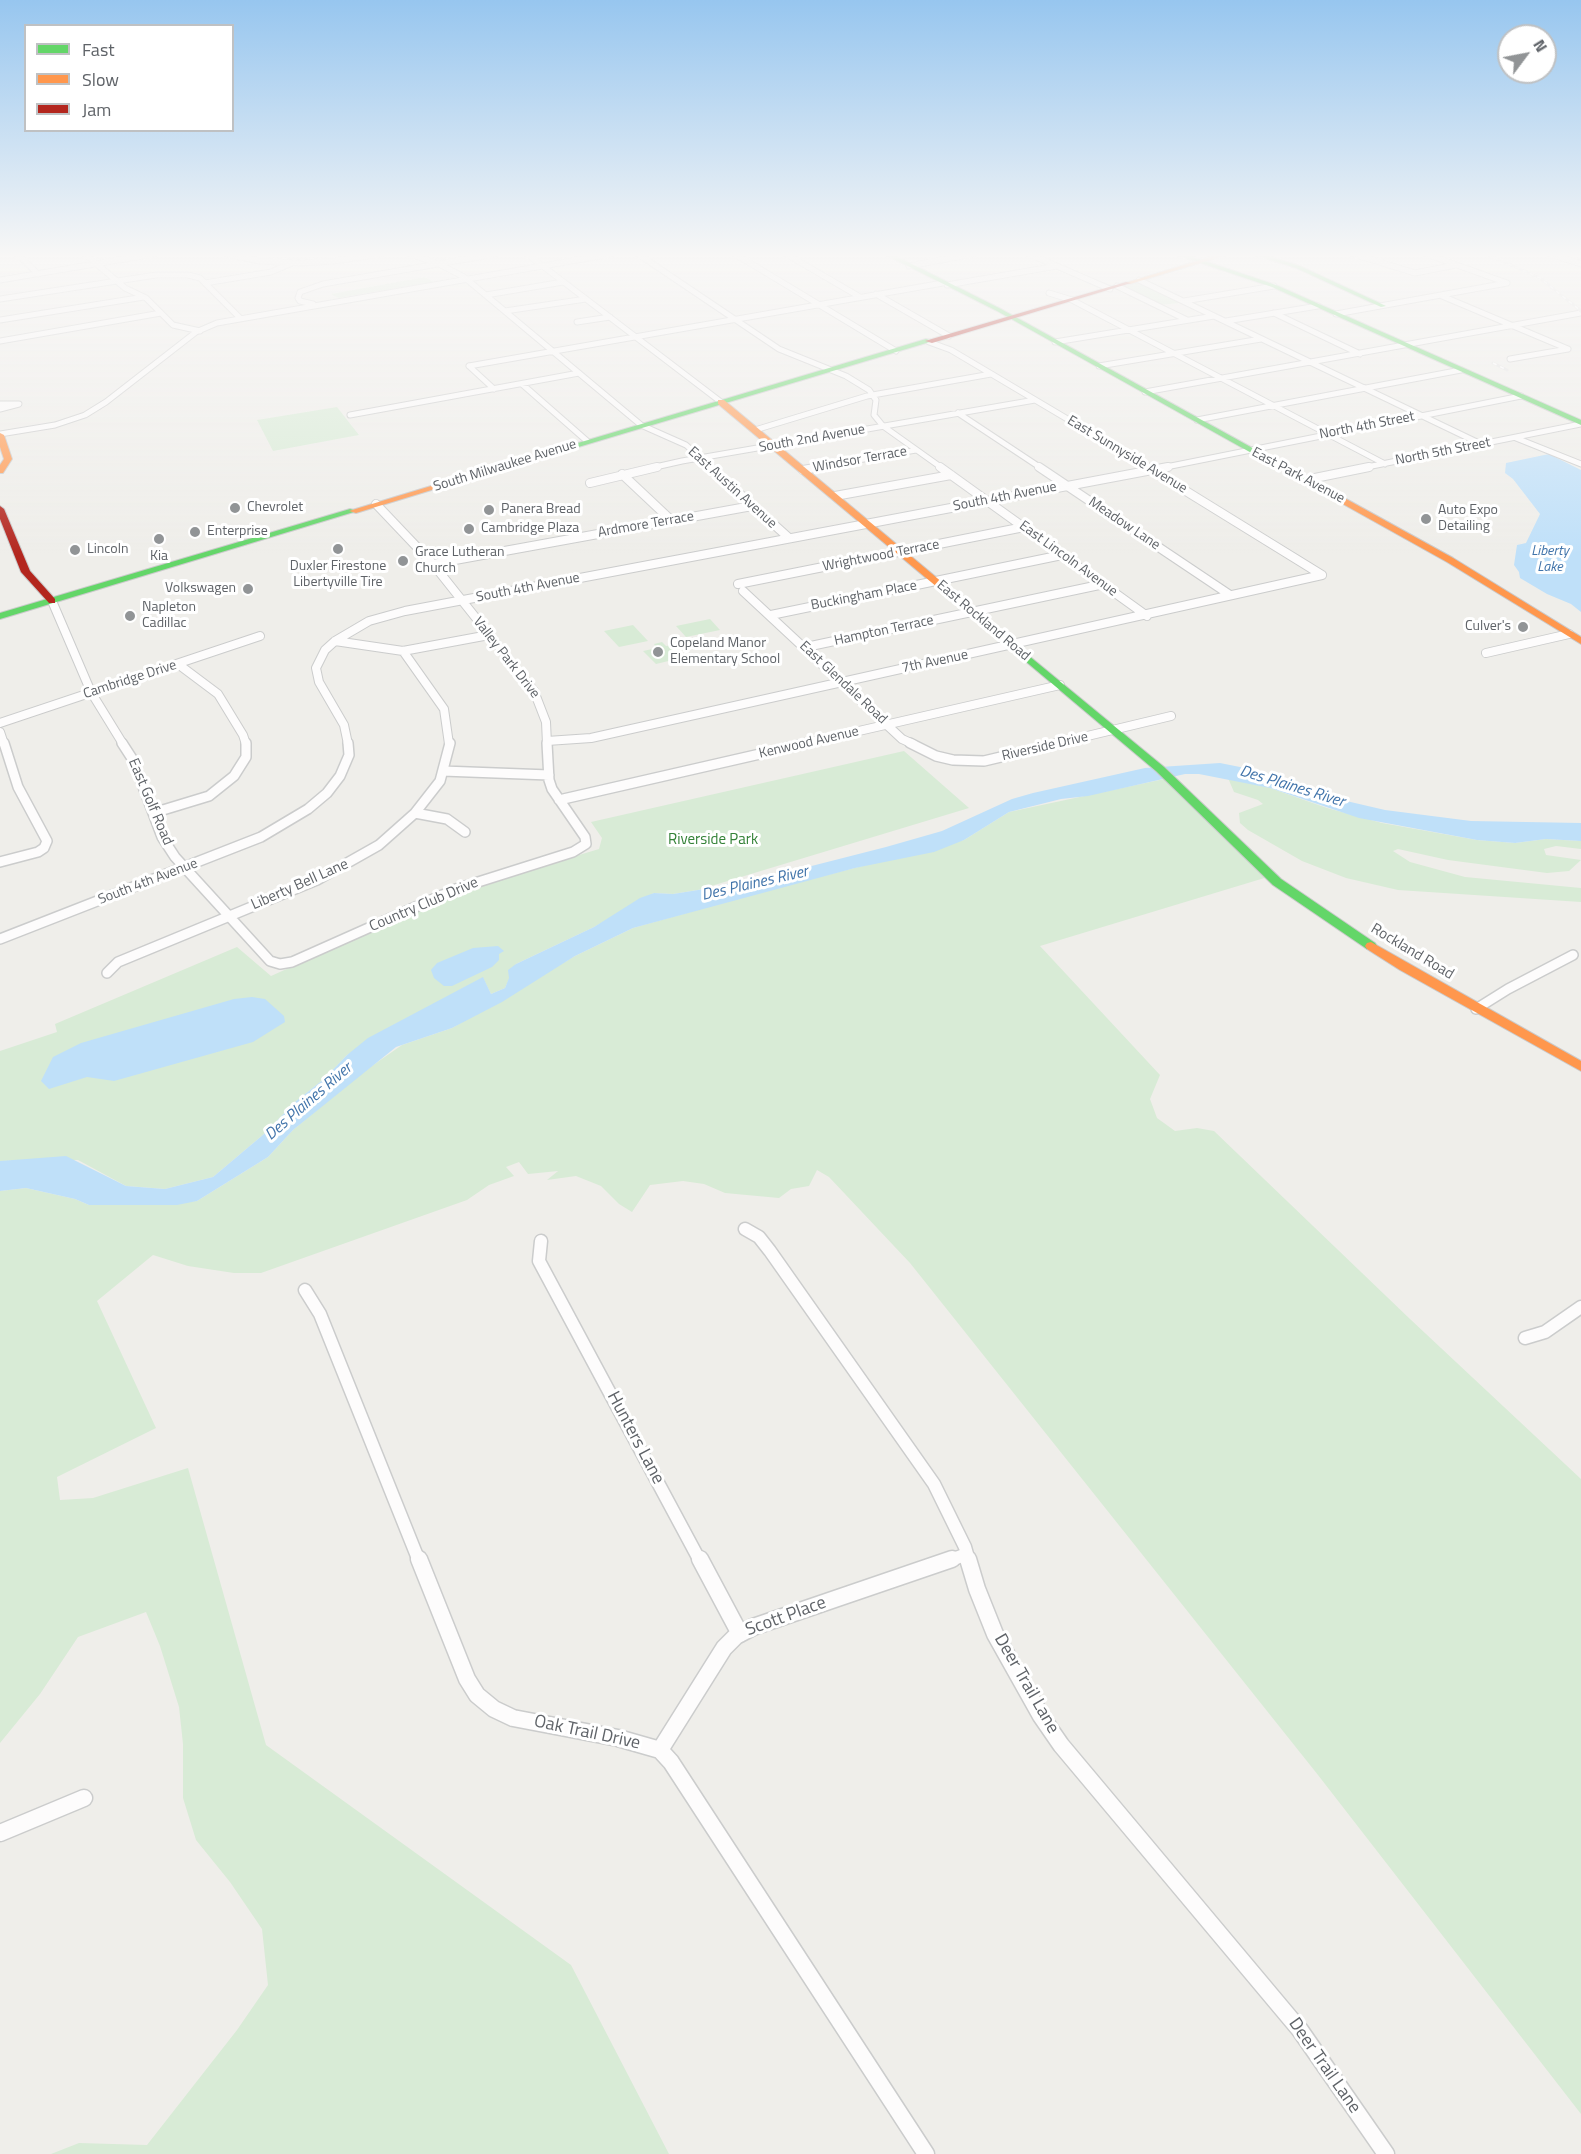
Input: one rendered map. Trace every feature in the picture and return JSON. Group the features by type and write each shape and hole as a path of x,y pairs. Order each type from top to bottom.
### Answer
{"main road":[{"name":"South Milwaukee Avenue","path":"0,616 884,355"},
{"name":"East Park Avenue","path":"1078,355 1449,560 1575,637"},
{"path":"1427,355 1581,424"},
{"name":"East Rockland Road","path":"721,402 1148,759 1179,786 1239,847"},
{"path":"0,435 8,459 0,471"},
{"path":"0,509 26,572 52,601"},
{"name":"Rockland Road","path":"1239,847 1277,882 1389,958 1581,1067"}],"street":[{"path":"0,435 55,425 94,410 168,355"},
{"path":"494,389 469,366 532,355"},
{"name":"East Austin Avenue","path":"555,355 641,425 686,445 789,538"},
{"path":"659,355 721,402"},
{"path":"792,355 856,381 873,395 876,400 874,415 883,426"},
{"name":"East Sunnyside Avenue","path":"959,355 1153,470 1322,575"},
{"path":"1099,366 1169,355"},
{"path":"1173,355 1385,464"},
{"path":"1295,355 1483,445"},
{"path":"1145,392 1358,355"},
{"path":"1510,359 1536,355"},
{"path":"1197,420 1461,370"},
{"path":"350,415 579,374"},
{"path":"755,429 873,395 991,374"},
{"path":"522,384 587,441"},
{"name":"North 4th Street","path":"1250,450 1521,396"},
{"name":"South 2nd Avenue","path":"590,483 700,458 1035,400"},
{"name":"Meadow Lane","path":"958,413 1230,595"},
{"name":"North 5th Street","path":"1305,480 1581,424"},
{"name":"East Lincoln Avenue","path":"883,426 1147,615"},
{"path":"1516,438 1581,464"},
{"name":"Windsor Terrace","path":"803,470 916,450"},
{"name":"South 4th Avenue","path":"0,939 261,837 283,825 327,793 340,776 349,755 348,739 344,725 319,682 316,668 325,650 335,641 369,621 405,611 1250,450"},
{"path":"622,474 672,520"},
{"path":"835,496 951,475"},
{"name":"Valley Park Drive","path":"376,504 433,564 540,702 546,722 552,789 585,837"},
{"name":"Ardmore Terrace","path":"433,564 752,506"},
{"name":"Wrightwood Terrace","path":"740,587 1024,527"},
{"name":"Buckingham Place","path":"771,615 1062,555"},
{"name":"7th Avenue","path":"547,741 591,738 1322,575"},
{"name":"Hampton Terrace","path":"806,647 1104,584"},
{"name":"East Glendale Road","path":"740,587 887,725 919,750"},
{"name":"East Golf Road","path":"52,601 91,692 133,760 162,837 184,868 275,963 292,962 325,948"},
{"path":"335,641 403,651 489,635"},
{"name":"Cambridge Drive","path":"0,723 260,636"},
{"path":"1486,653 1575,637"},
{"name":"Liberty Bell Lane","path":"107,973 118,962 317,880 347,865 379,845 415,813 440,781 450,737 444,709 403,651"},
{"path":"153,813 209,796 234,776 246,757 247,747 243,735 218,694 178,664"},
{"name":"Kenwood Avenue","path":"559,800 1060,685"},
{"name":"Riverside Drive","path":"919,750 953,760 984,761 1171,716"},
{"path":"0,732 18,787 49,848 0,862"},
{"path":"443,771 549,775"},
{"path":"415,813 447,819 465,832"},
{"name":"Country Club Drive","path":"325,948 456,889 573,852 586,844 585,837"},
{"path":"1476,1009 1573,955"},
{"name":"Deer Trail Lane","path":"745,1228 759,1237 770,1251 934,1484 967,1554 996,1634 1019,1680 1061,1745 1281,2006 1381,2147"},
{"name":"Hunters Lane","path":"541,1241 540,1261 740,1634"},
{"name":"Oak Trail Drive","path":"305,1290 320,1314 460,1662 477,1695 494,1709 513,1718 618,1738 660,1750 671,1762 926,2154"},
{"path":"1525,1338 1545,1332 1581,1307"},
{"name":"Scott Place","path":"660,1750 724,1648 740,1634 753,1627 967,1554"},
{"path":"0,1833 84,1798"}],"green space":[{"path":"337,407 359,435 273,451 257,420"},
{"path":"710,619 720,630 686,637 676,626"},
{"path":"633,625 648,641 619,647 604,631"},
{"path":"662,642 666,646 673,645 685,657 656,664 643,651 657,648 654,644"},
{"name":"Riverside Park","path":"904,751 969,808 698,890 673,894 654,893 594,927 516,964 505,988 491,994 483,978 347,1055 324,1079 295,1102 264,1134 213,1177 165,1189 126,1186 78,1160 0,1161 0,1051 57,1032 55,1024 237,947 271,976 463,890 599,849 602,838 591,822"},
{"path":"1169,778 1271,876 1040,946 1160,1075 1150,1099 1157,1118 1175,1131 1197,1128 1214,1131 1581,1479 1581,2114 1318,1775 910,1263 829,1177 817,1170 809,1186 791,1189 779,1198 725,1193 704,1184 683,1181 650,1185 632,1212 619,1204 601,1186 576,1176 547,1180 558,1171 528,1174 519,1162 506,1167 514,1176 489,1185 467,1200 261,1273 234,1273 188,1266 153,1255 97,1301 156,1428 57,1477 60,1500 93,1498 188,1468 266,1745 571,1965 669,2154 51,2154 79,2143 147,2145 237,2030 268,1985 262,1929 230,1882 196,1840 183,1798 183,1744 179,1707 160,1646 146,1612 78,1637 40,1694 0,1743 0,1191 26,1188 75,1199 89,1205 197,1201 268,1157 293,1130 356,1077 402,1045 452,1028 575,956 633,928 768,890 964,840 1009,812"},
{"path":"1228,778 1270,788 1327,808 1382,823 1477,840 1515,843 1546,839 1581,841 1581,849 1556,846 1544,849 1546,855 1581,860 1569,871 1547,873 1448,860 1398,849 1393,851 1410,862 1465,877 1581,888 1581,902 1398,890 1346,878 1302,861 1248,830 1240,823 1239,813 1263,804 1234,792"}],"water":[{"name":"Liberty Lake","path":"1549,454 1581,470 1581,612 1571,604 1547,594 1520,578 1514,565 1517,545 1526,543 1540,514 1513,479 1505,473 1506,463"},
{"name":"Des Plaines River","path":"1220,763 1250,769 1312,793 1385,810 1471,821 1581,823 1581,841 1546,839 1515,843 1477,840 1359,818 1270,788 1199,774 1185,774 1088,796 1061,799 1009,812 964,840 934,852 855,868 633,928 575,956 502,1002 452,1028 396,1047 293,1130 268,1157 197,1201 177,1205 89,1205 75,1199 26,1188 0,1191 0,1161 66,1156 126,1186 165,1189 213,1177 264,1134 295,1102 324,1079 347,1055 368,1038 483,977 491,994 505,988 509,978 508,970 516,964 594,927 640,898 654,893 673,894 698,890 792,871 886,847 942,831 1012,799 1033,793 1145,768"},
{"path":"498,946 504,951 499,954 499,960 492,967 452,986 444,986 434,978 431,970 437,963 473,948"},
{"path":"252,997 265,999 284,1016 285,1022 253,1042 114,1081 87,1077 49,1089 41,1081 53,1057 81,1043 234,999"}],"railway":[{"path":"1493,363 1507,370"}],"traffic: fast":[{"path":"572,446 883,355"},
{"path":"1079,355 1319,487"},
{"path":"1428,355 1581,423"},
{"path":"0,616 353,511"},
{"path":"995,631 1160,769 1277,882 1371,946"}],"traffic: slow":[{"path":"721,402 995,631"},
{"path":"0,435 8,459 0,471"},
{"path":"353,511 572,446"},
{"path":"1319,487 1450,560 1581,641"},
{"path":"1371,946 1581,1067"}],"traffic: jam":[{"path":"0,509 26,572 52,601"}],"place":[{"name":"Chevrolet","path":"235,508"},
{"name":"Panera Bread","path":"489,510"},
{"name":"Auto Expo Detailing","path":"1426,519"},
{"name":"Cambridge Plaza","path":"469,529"},
{"name":"Enterprise","path":"195,532"},
{"name":"Kia","path":"159,539"},
{"name":"Duxler Firestone Libertyville Tire","path":"338,549"},
{"name":"Lincoln","path":"75,550"},
{"name":"Grace Lutheran Church","path":"403,561"},
{"name":"Volkswagen","path":"248,589"},
{"name":"Napleton Cadillac","path":"130,616"},
{"name":"Culver's","path":"1523,627"},
{"name":"Copeland Manor Elementary School","path":"658,652"}]}
